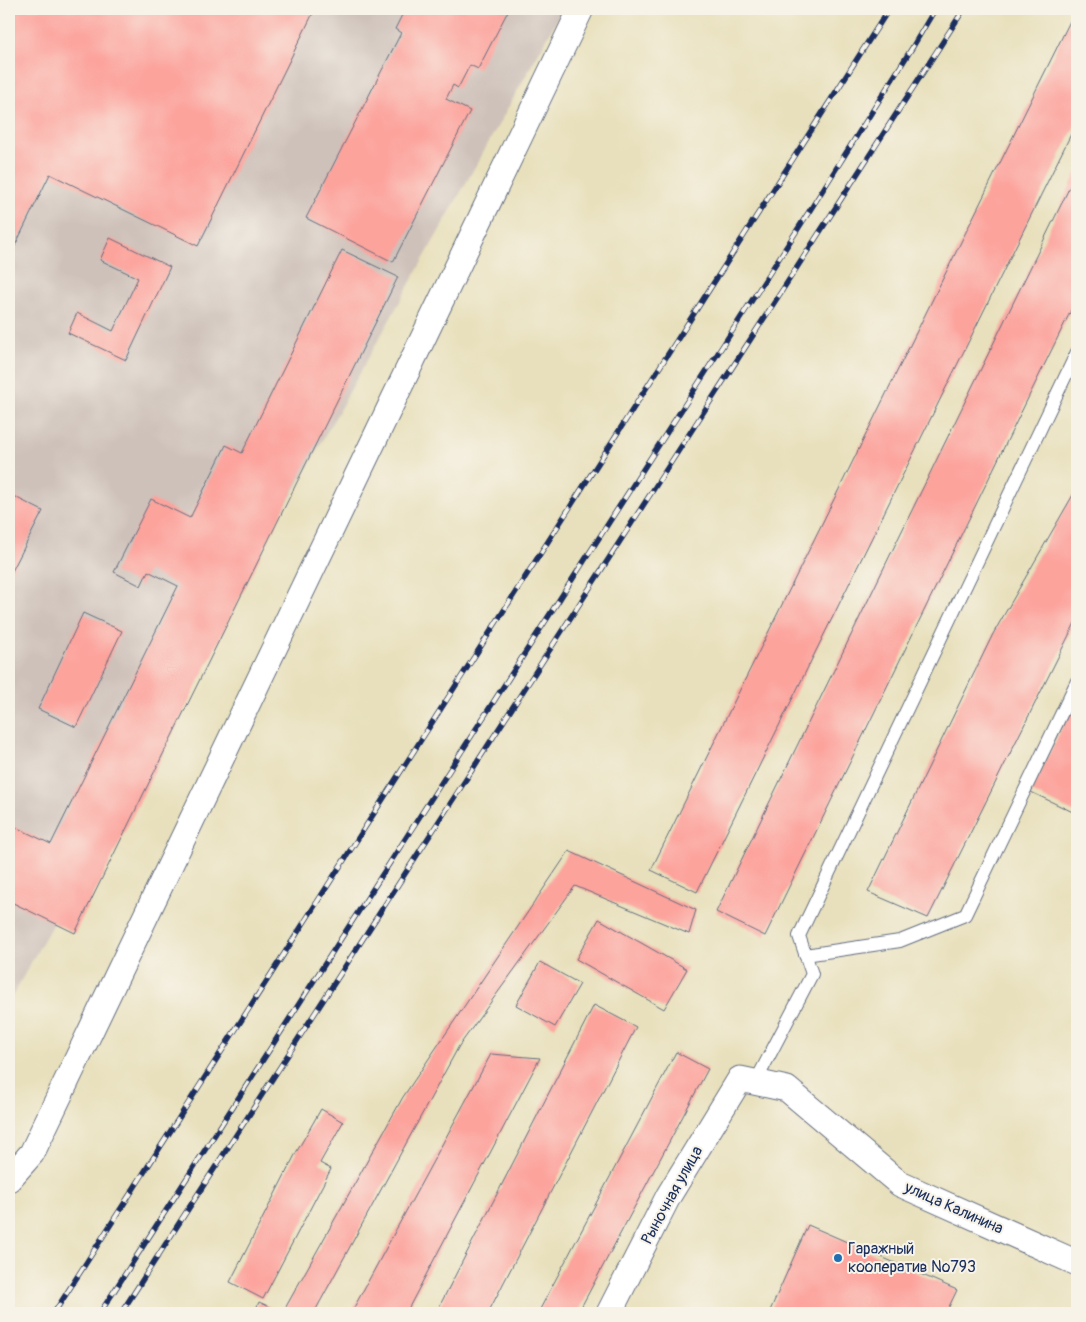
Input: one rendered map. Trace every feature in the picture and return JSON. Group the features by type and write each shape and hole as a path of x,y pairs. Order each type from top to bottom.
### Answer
{"street":[{"path":"9,1179 32,1153 581,9"},
{"name":"улица Калинина","path":"747,1081 787,1089 900,1184 1077,1263"},
{"name":"Рыночная улица","path":"609,1313 669,1195 747,1081"}],"lane":[{"path":"747,1081 812,974 798,936 1077,352"},
{"path":"806,955 900,941 965,915 1077,681"}],"shaded area":[{"path":"9,9 563,9 9,1002"}],"building":[{"path":"9,9 315,9 198,246 50,174 9,258"},
{"path":"405,9 509,9 478,69 470,65 458,88 453,85 446,99 470,111 393,262 306,218 401,33 395,29"},
{"path":"1076,9 1077,122 697,892 651,870"},
{"path":"1077,172 1077,298 765,936 716,912"},
{"path":"110,238 170,267 126,360 68,333 77,313 113,331 138,278 100,260"},
{"path":"342,250 398,277 75,933 9,901 9,824 51,844 178,586 148,571 141,586 114,572 151,499 190,518 226,445 242,453"},
{"path":"1077,488 1077,619 928,918 868,892 993,634"},
{"path":"9,494 43,511 9,577"},
{"path":"83,613 122,631 76,727 38,709"},
{"path":"1077,696 1077,814 1031,792"},
{"path":"569,851 696,910 689,934 575,886 459,1046 314,1313 283,1312 403,1097"},
{"path":"599,919 687,969 664,1009 576,959"},
{"path":"540,962 580,984 555,1027 516,1005"},
{"path":"594,1005 636,1027 488,1313 451,1313 439,1307"},
{"path":"676,1052 708,1069 578,1313 538,1313"},
{"path":"491,1054 540,1058 406,1313 351,1313"},
{"path":"321,1109 343,1122 320,1163 331,1169 263,1299 230,1282 297,1151"},
{"name":"Гаражный кооператив №793","path":"808,1225 957,1290 946,1313 769,1313"},
{"path":"259,1302 283,1313 254,1313"}],"railway":[{"path":"54,1313 889,9"},
{"path":"100,1313 812,207 935,9"},
{"path":"121,1313 964,9"}],"place":[{"name":"Гаражный кооператив №793","path":"838,1258"}]}
